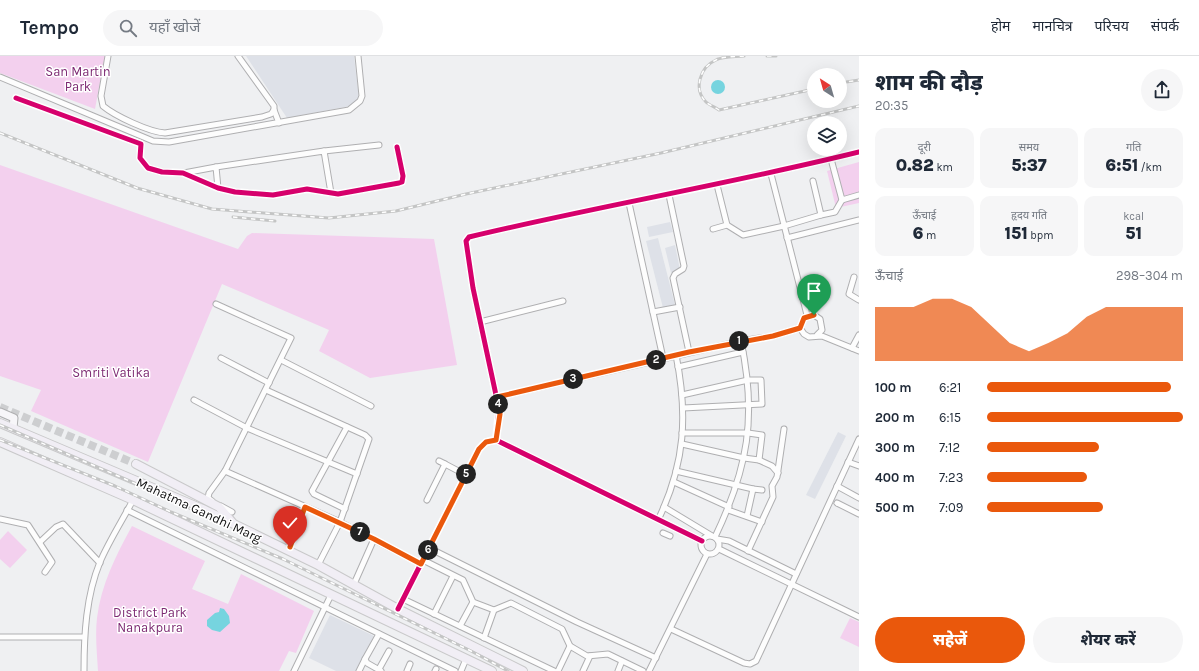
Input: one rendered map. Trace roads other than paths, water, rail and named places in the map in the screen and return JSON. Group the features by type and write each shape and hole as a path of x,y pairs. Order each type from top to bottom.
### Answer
{"main road":[{"name":"Mahatma Gandhi Marg","path":"0,423 199,508 235,525 354,584 398,610 523,671"},
{"name":"Mahatma Gandhi Marg","path":"0,442 133,500 492,671"},
{"path":"136,464 219,508 235,525"}],"street":[{"path":"108,56 101,96 103,106 154,131 165,133 262,118 271,114 274,110"},
{"path":"238,56 274,106 279,123"},
{"path":"0,77 144,138 153,141 169,142 349,110 355,106 362,96 358,56"},
{"path":"16,98 141,144"},
{"path":"144,138 139,150 140,158 148,168 162,172 183,173 324,151 379,145"},
{"path":"183,173 218,188 265,195 308,190 345,193 402,182 403,176 397,148"},
{"path":"324,151 331,193"},
{"path":"496,440 500,414 473,288 466,241 469,237 525,223 771,174 859,152"},
{"path":"831,159 842,200"},
{"path":"216,167 218,188"},
{"path":"771,174 807,316"},
{"path":"813,181 821,215"},
{"path":"717,185 727,225 743,235 784,226 835,212 842,200 859,195"},
{"path":"669,195 684,266 683,269 673,275 689,352"},
{"path":"629,203 663,358"},
{"path":"787,238 859,220"},
{"path":"713,229 727,225"},
{"path":"854,277 849,294 859,300"},
{"path":"480,322 563,301"},
{"path":"216,304 292,338 225,470 209,493 208,498 232,512"},
{"path":"653,312 680,307"},
{"path":"817,335 822,330 820,319 814,315 807,316 802,321 800,328 804,334 809,337 817,335 833,339 859,352"},
{"path":"497,397 689,352 773,336 800,328"},
{"path":"852,348 859,335"},
{"path":"715,537 729,508 737,485 744,458 748,433 748,380 741,341"},
{"path":"678,367 743,352"},
{"path":"659,518 674,482 682,444 683,408 676,356"},
{"path":"221,358 269,383"},
{"path":"281,360 371,406"},
{"path":"682,395 748,380 761,380 762,404 683,408"},
{"path":"266,390 365,435 369,439 340,522 318,566"},
{"path":"194,400 246,428 357,474"},
{"path":"0,412 14,418 13,428"},
{"path":"345,509 313,492 347,427"},
{"path":"748,551 773,498 772,486 778,473 784,429"},
{"path":"682,433 748,433 762,435 759,460"},
{"path":"671,629 730,658 750,664 756,661 760,656 796,574 859,439"},
{"path":"398,610 466,475 482,445 486,442 496,440 659,518 702,541"},
{"path":"682,444 759,460 772,466 778,473"},
{"path":"439,461 466,475"},
{"path":"848,462 859,466"},
{"path":"427,500 445,464"},
{"path":"225,470 463,580 473,602 494,610 512,603 562,629 570,646 590,656 605,653 643,671"},
{"path":"676,471 762,490"},
{"path":"674,482 762,522"},
{"path":"837,486 859,498"},
{"path":"747,516 753,489"},
{"path":"84,671 84,637 89,602 100,563 133,500"},
{"path":"837,503 859,513"},
{"path":"288,551 305,507"},
{"path":"664,507 715,537 728,541 796,574"},
{"path":"127,510 455,671"},
{"path":"0,519 28,525 52,562 45,572"},
{"path":"40,542 56,527 63,524 100,563"},
{"path":"663,533 670,536"},
{"path":"702,541 707,537 715,537"},
{"path":"707,554 713,554 718,549 719,544 715,537"},
{"path":"354,584 374,539"},
{"path":"702,541 702,548 707,554"},
{"path":"429,548 577,622 656,658"},
{"path":"718,549 792,583 859,617"},
{"path":"650,671 707,554"},
{"path":"759,568 763,559"},
{"path":"434,614 454,576"},
{"path":"294,671 331,595"},
{"path":"403,599 554,671"},
{"path":"460,626 473,602"},
{"path":"484,638 494,610"},
{"path":"359,671 379,634"},
{"path":"0,636 84,637"},
{"path":"558,671 570,646"},
{"path":"365,659 367,663 380,670 389,651"},
{"path":"583,671 590,656"},
{"path":"460,671 466,659"},
{"path":"618,671 622,661"},
{"path":"407,671 410,664"}],"water":[{"path":"715,80 721,80 725,84 725,90 721,94 715,94 711,90 711,84"},
{"path":"220,608 224,609 229,616 230,623 220,632 212,630 207,626 207,620 215,613 219,612"}],"tunnel":[{"path":"0,407 136,464"}],"railway":[{"path":"744,56 719,59 710,63 702,73 699,85 702,97 707,103 719,110 807,91"},
{"path":"767,56 776,56"},
{"path":"847,82 859,80"},
{"path":"0,133 137,188 212,209 329,218 396,211 466,194 661,153 859,106"},
{"path":"233,217 275,221"},
{"path":"0,425 169,498 216,521"},
{"path":"0,440 115,486 171,512 283,559 471,651 508,671"}],"park label":[{"name":"San Martin Park","path":"78,78"},
{"name":"Smriti Vatika","path":"111,372"},
{"name":"District Park Nanakpura","path":"150,620"}]}
